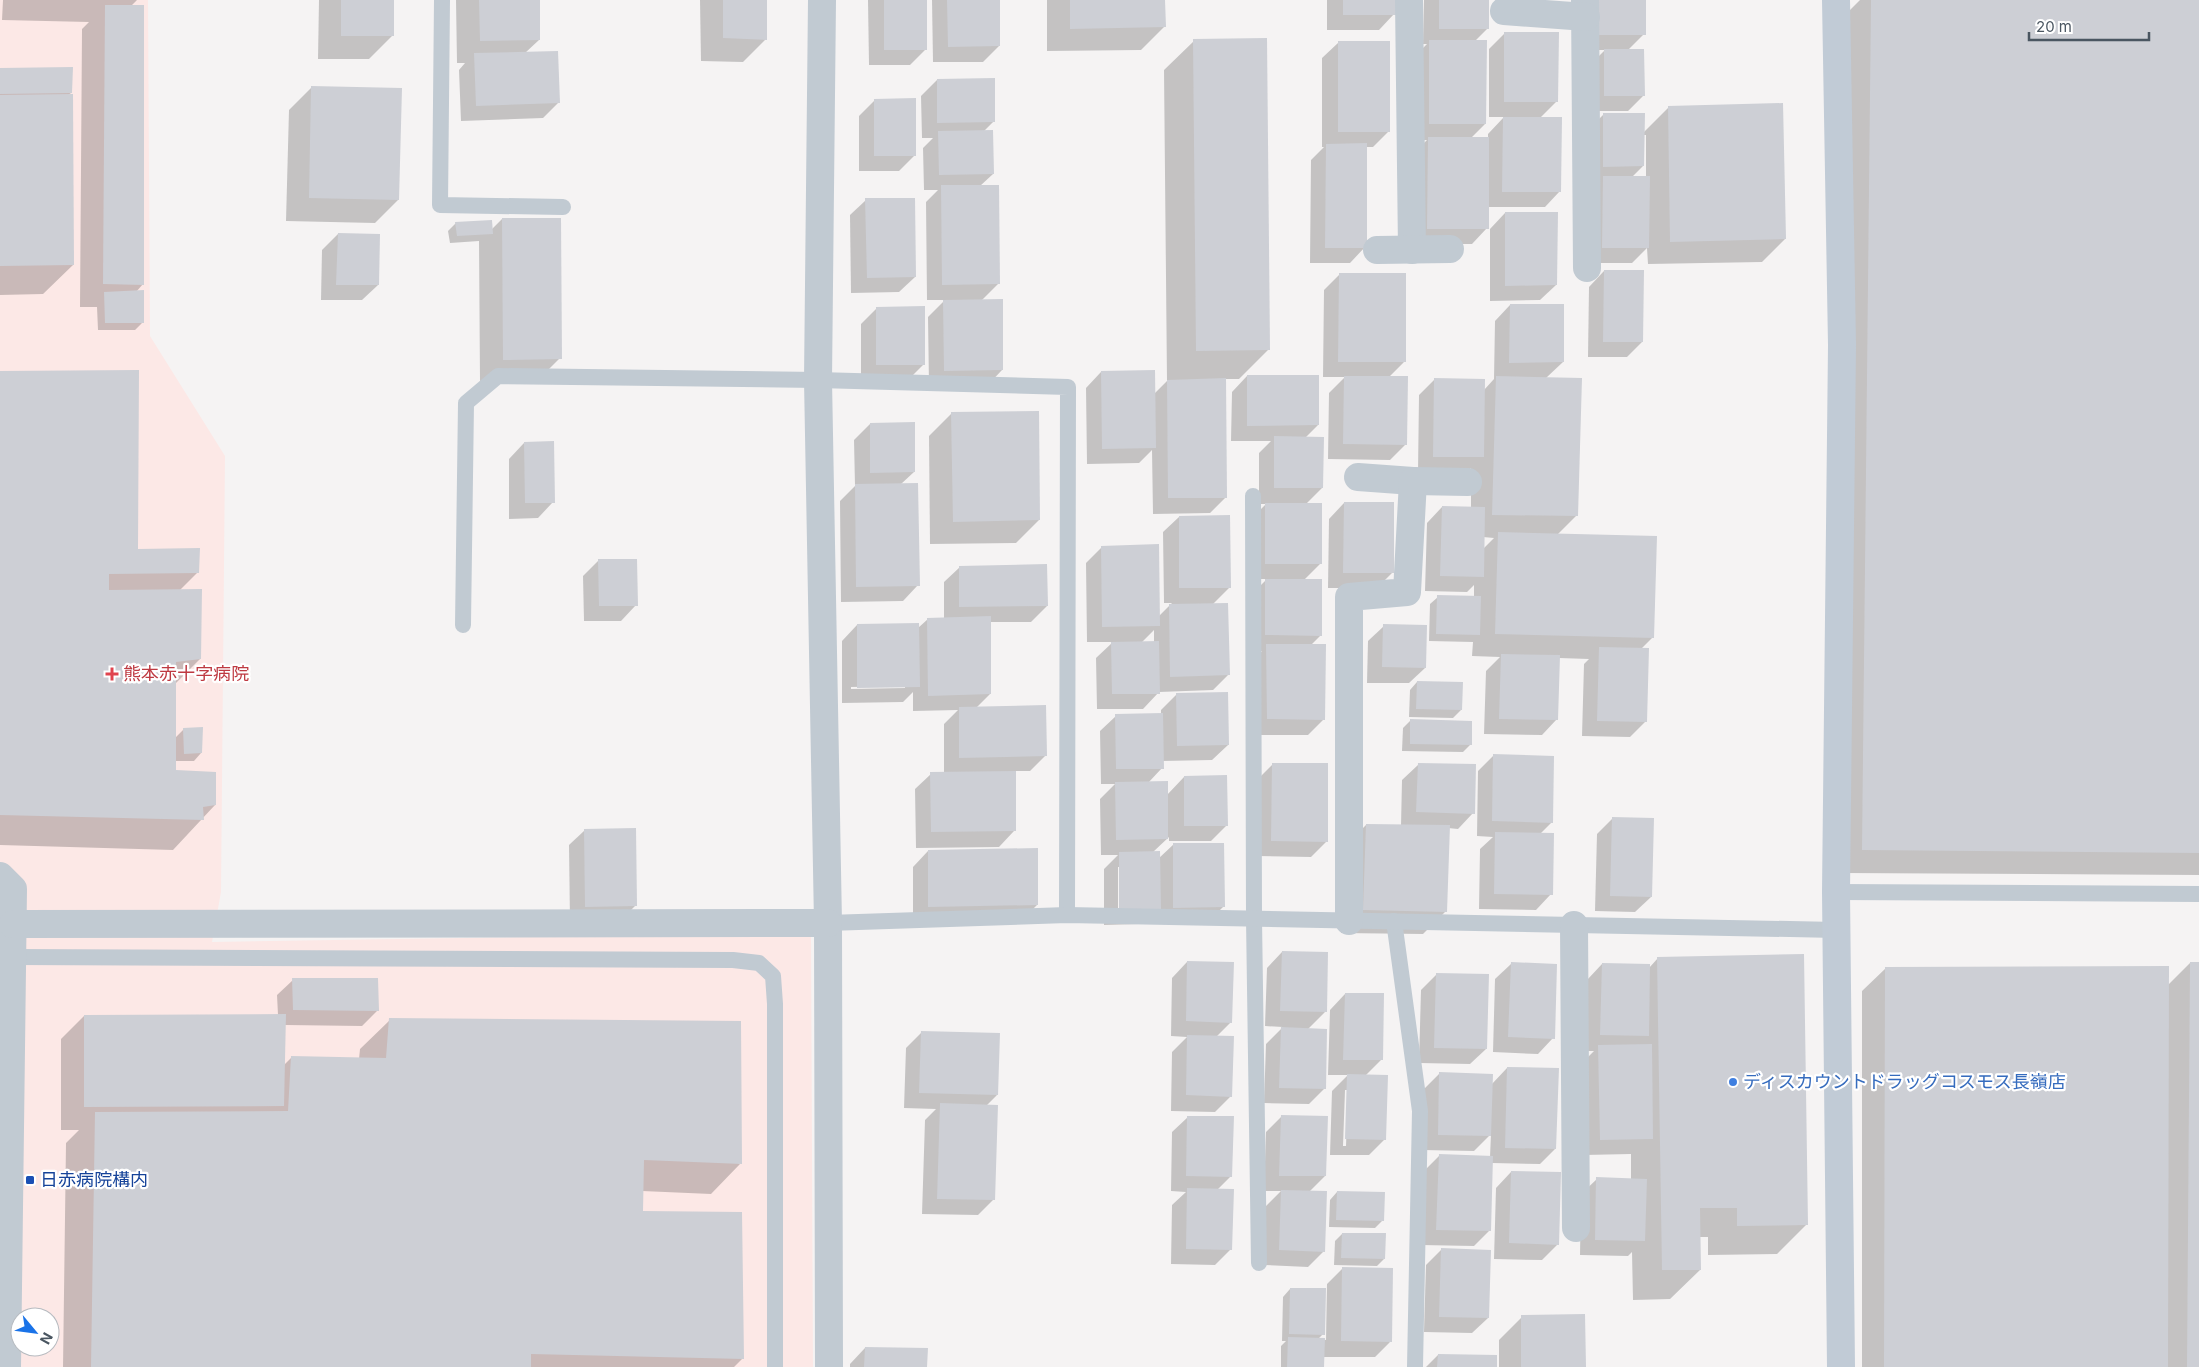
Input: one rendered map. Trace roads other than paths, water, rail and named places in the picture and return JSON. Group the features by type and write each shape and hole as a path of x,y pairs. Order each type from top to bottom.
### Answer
{"street":[{"path":"822,0 818,380 828,923 829,1367"},
{"path":"1409,0 1412,250"},
{"path":"1836,0 1842,345 1836,892 1841,1367"},
{"path":"1504,10 1586,8 1587,268"},
{"path":"1378,250 1450,249"},
{"path":"1358,477 1413,482 1468,482"},
{"path":"1349,920 1349,598 1407,592 1413,482"},
{"path":"0,876 13,890 7,1367"},
{"path":"12,924 828,923"},
{"path":"1574,925 1576,1228"}],"lane":[{"path":"442,0 440,205 563,206"},
{"path":"463,625 466,403 498,376 818,380 1068,387 1067,915"},
{"path":"1252,496 1254,919 1259,1263"},
{"path":"1836,892 2199,894"},
{"path":"828,923 1067,915 1837,930"},
{"path":"1394,921 1420,1111 1415,1367"},
{"path":"12,957 723,960 759,963 773,976 775,1004 775,1367"}],"place":[{"name":"熊本赤十字病院","path":"112,674"},
{"name":"ディスカウントドラッグコスモス長嶺店","path":"1733,1082"},
{"name":"日赤病院構内","path":"30,1180"}]}
